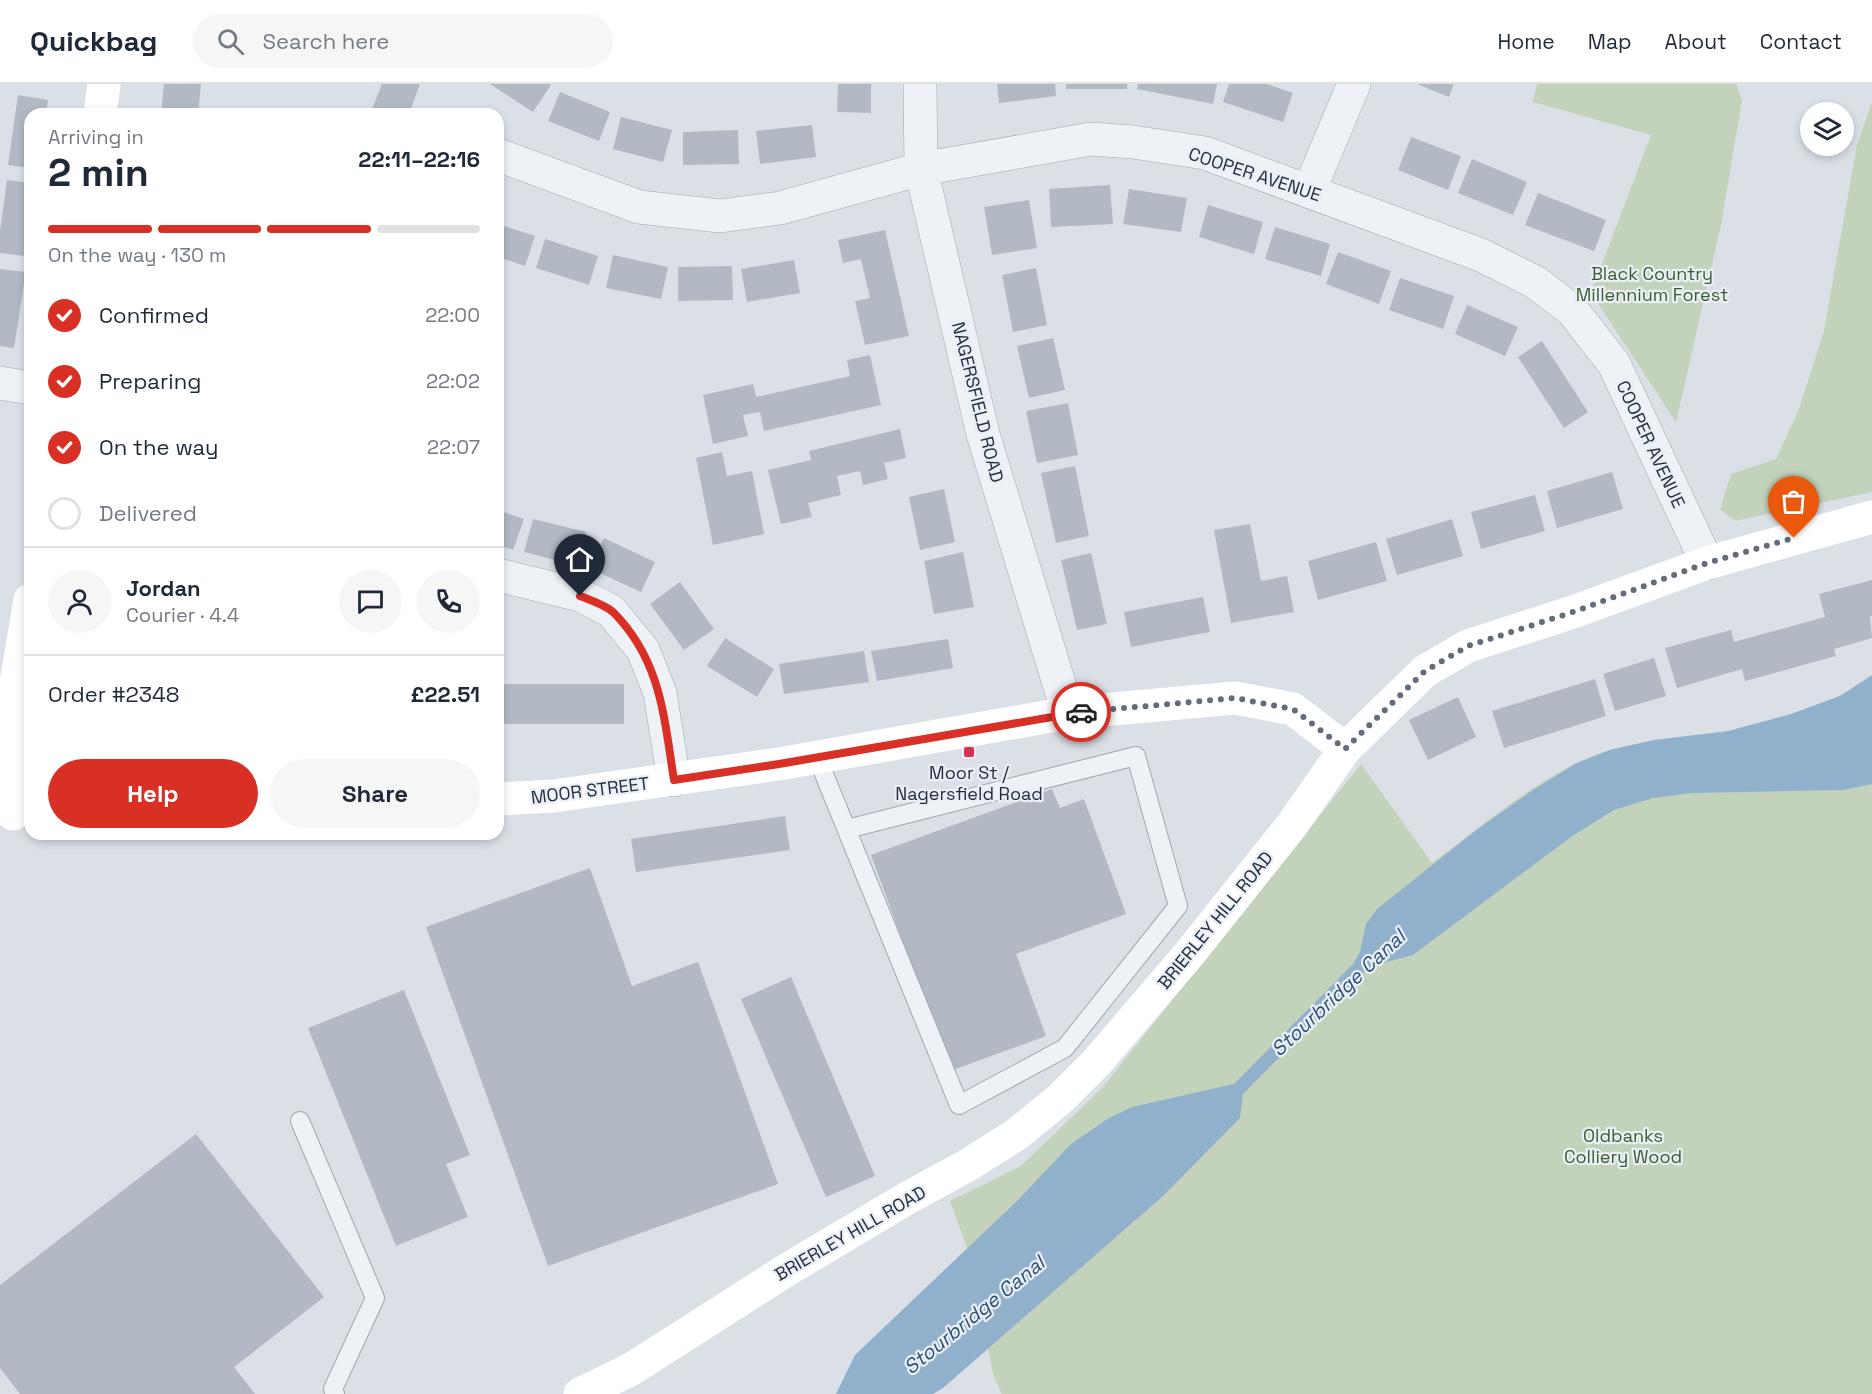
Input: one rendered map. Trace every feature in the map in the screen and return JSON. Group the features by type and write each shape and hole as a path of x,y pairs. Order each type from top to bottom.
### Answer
{"main road":[{"path":"101,108 104,84"},
{"name":"BRIERLEY HILL ROAD","path":"580,1394 630,1370 785,1271 904,1200 968,1166 1017,1134 1061,1098 1096,1063 1190,954 1292,825 1345,749 1425,671 1468,646 1576,611 1707,563 1872,517"},
{"path":"14,814 14,693 24,635"},
{"name":"MOOR STREET","path":"504,799 554,796 674,780 1068,713 1235,698 1293,709 1345,749"}],"street":[{"name":"NAGERSFIELD ROAD","path":"920,84 921,169 983,434 1068,713"},
{"path":"1309,191 1354,84"},
{"name":"COOPER AVENUE","path":"504,157 639,207 720,216 780,208 921,169 1091,138 1205,153 1481,255 1534,282 1572,310 1614,364 1707,563"},
{"path":"0,383 24,387"},
{"path":"504,577 580,596 611,611 643,650 660,693 674,780"}],"lane":[{"path":"817,757 959,1105 1065,1048 1178,906 1136,756 847,829"},
{"path":"300,1121 375,1298 333,1389 335,1394"}],"green space":[{"name":"Black Country Millennium Forest","path":"1537,84 1736,84 1742,100 1721,225 1676,422 1591,293 1651,135 1533,102"},
{"path":"1872,102 1872,492 1735,521 1720,509 1731,474 1776,459 1799,409 1824,331 1857,145"},
{"name":"Oldbanks Colliery Wood","path":"1872,675 1872,1394 1002,1394 994,1377 967,1248 950,1201 1021,1166 1103,1087 1361,764 1432,863 1518,798 1589,757 1626,746 1700,736 1756,725 1829,701"}],"water":[{"name":"Stourbridge Canal","path":"1872,675 1872,784 1843,790 1692,793 1653,798 1614,810 1571,837 1413,955 1379,964 1363,973 1243,1094 1240,1118 1163,1196 943,1388 933,1394 836,1394 855,1355 1017,1201 1071,1144 1109,1118 1132,1107 1234,1084 1353,964 1360,952 1366,924 1377,909 1475,831 1533,790 1575,764 1610,750 1654,740 1728,731 1791,714 1840,696"}],"building":[{"path":"164,84 201,84 199,108 162,108"},
{"path":"382,84 420,84 411,108 372,108"},
{"path":"490,84 550,84 551,85 533,112"},
{"path":"838,84 871,84 871,113 837,112"},
{"path":"997,84 1055,84 1056,96 999,103"},
{"path":"1066,84 1127,84 1127,89 1066,89"},
{"path":"1138,84 1217,84 1213,104 1137,89"},
{"path":"1229,84 1267,84 1293,93 1283,122 1223,102"},
{"path":"1417,84 1454,84 1449,97"},
{"path":"560,92 610,112 599,141 548,121"},
{"path":"18,95 48,100 47,108 24,108 24,167 8,165"},
{"path":"621,117 672,130 663,162 613,149"},
{"path":"812,125 816,157 760,164 756,131"},
{"path":"738,130 739,164 683,165 683,132"},
{"path":"1411,137 1461,156 1448,190 1398,170"},
{"path":"1472,159 1527,182 1513,215 1458,193"},
{"path":"7,180 24,182 24,256 0,253 0,231"},
{"path":"1110,185 1113,224 1051,227 1049,189"},
{"path":"1129,189 1187,198 1181,232 1123,224"},
{"path":"1538,193 1606,220 1594,251 1525,225"},
{"path":"1029,200 1037,248 992,255 984,207"},
{"path":"1208,205 1263,222 1254,254 1199,237"},
{"path":"504,226 535,236 525,266 504,259"},
{"path":"1275,227 1330,244 1321,276 1265,259"},
{"path":"885,230 909,336 865,345 855,301 870,298 861,259 843,263 838,240"},
{"path":"545,239 598,256 589,285 536,268"},
{"path":"1338,252 1391,271 1379,304 1326,284"},
{"path":"613,255 668,267 661,299 606,288"},
{"path":"794,260 800,293 747,302 741,269"},
{"path":"732,266 733,300 678,301 678,267"},
{"path":"1036,268 1047,325 1013,332 1002,275"},
{"path":"0,269 24,272 14,348 0,346"},
{"path":"1400,278 1454,296 1443,329 1389,310"},
{"path":"1467,305 1518,327 1505,356 1455,334"},
{"path":"1053,338 1065,390 1029,398 1017,346"},
{"path":"1542,341 1588,412 1564,428 1518,357"},
{"path":"870,355 881,405 764,431 760,412 743,415 748,436 713,444 703,395 753,384 756,397 850,376 847,360"},
{"path":"1068,403 1078,455 1037,463 1026,411"},
{"path":"900,429 906,458 884,463 888,479 863,485 860,471 837,476 841,495 808,503 812,517 781,524 768,470 811,460 809,451"},
{"path":"722,452 727,476 752,471 764,534 713,545 696,458"},
{"path":"1075,466 1089,536 1056,543 1041,473"},
{"path":"1612,472 1623,509 1557,528 1547,491"},
{"path":"944,489 955,542 920,550 909,497"},
{"path":"1535,495 1545,531 1481,549 1471,512"},
{"path":"504,512 524,519 513,550 504,547"},
{"path":"533,519 586,532 578,566 524,552"},
{"path":"1452,519 1463,556 1397,575 1386,539"},
{"path":"1250,524 1261,581 1287,576 1294,612 1231,623 1214,530"},
{"path":"604,538 655,562 641,592 589,568"},
{"path":"1376,542 1387,581 1318,600 1308,561"},
{"path":"963,552 974,607 934,614 924,561"},
{"path":"1091,553 1107,624 1077,630 1061,560"},
{"path":"1872,580 1872,616 1870,616 1872,638 1834,649 1836,656 1745,681 1742,669 1677,688 1665,648 1731,630 1734,642 1825,617 1819,594"},
{"path":"680,582 714,629 684,650 650,604"},
{"path":"1203,597 1210,632 1131,647 1124,612"},
{"path":"725,638 774,669 757,697 707,666"},
{"path":"948,639 953,668 877,681 871,651"},
{"path":"864,651 869,682 784,694 779,664"},
{"path":"1654,658 1666,696 1615,711 1603,674"},
{"path":"1595,679 1606,716 1504,748 1492,711"},
{"path":"504,684 624,684 624,724 504,724"},
{"path":"1458,697 1476,737 1428,760 1409,720"},
{"path":"1052,789 1060,808 1084,799 1126,914 1016,954 1046,1036 950,1071 871,855"},
{"path":"785,816 790,850 636,872 631,839"},
{"path":"590,868 632,986 698,962 778,1184 548,1266 426,927"},
{"path":"791,977 875,1176 826,1197 741,999"},
{"path":"404,990 470,1155 446,1164 468,1217 396,1246 308,1028"},
{"path":"196,1134 324,1297 234,1367 255,1394 20,1394 0,1368 0,1285"}],"way so far":[{"path":"1081,712 1235,698 1293,709 1345,749 1425,671 1468,646 1576,611 1707,563 1794,538"}],"place":[{"name":"Moor St / Nagersfield Road","path":"969,752"}],"route":[{"path":"580,596 611,611 643,650 660,693 674,780 1081,712"}]}
